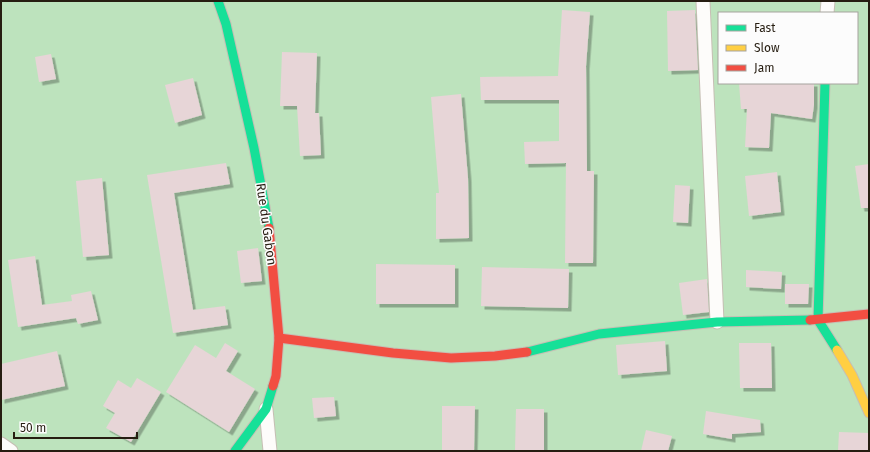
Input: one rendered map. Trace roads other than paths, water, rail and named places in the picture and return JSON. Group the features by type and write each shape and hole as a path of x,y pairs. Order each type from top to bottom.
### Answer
{"main road":[{"name":"Rue du Gabon","path":"218,1 226,24 253,140 271,236 279,338 276,376 266,409"},
{"path":"825,84 818,320 852,375 869,413"},
{"path":"279,338 394,353 451,358 495,356 534,351 599,334 717,322 818,320 869,314"},
{"path":"235,451 266,409"}],"street":[{"path":"702,1 717,322"},
{"path":"827,12 828,1"},
{"name":"Rue du Gabon","path":"266,409 270,451"},
{"path":"1,444 10,451"}]}
